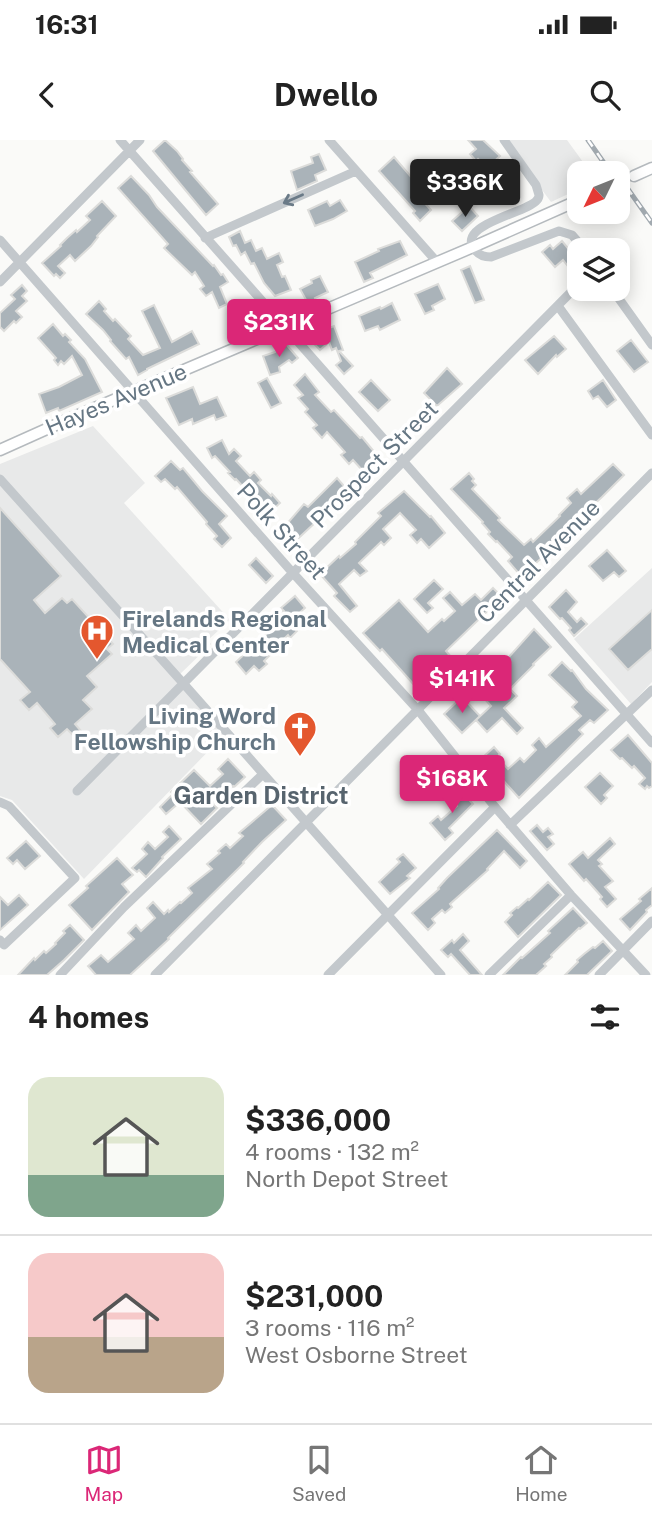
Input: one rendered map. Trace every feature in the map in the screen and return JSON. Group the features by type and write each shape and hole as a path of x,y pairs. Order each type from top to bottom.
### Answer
{"main road":[{"path":"634,176 652,168"},
{"name":"Hayes Avenue","path":"0,450 567,205"}],"street":[{"path":"120,140 652,743"},
{"path":"0,282 139,140"},
{"path":"329,140 437,262"},
{"path":"504,140 538,188 539,198 529,206 479,229 473,237 473,247 480,255 491,257 559,231 576,238"},
{"path":"205,238 356,171"},
{"name":"Polk Street","path":"0,240 292,572 418,710 570,895 646,975"},
{"name":"Prospect Street","path":"77,791 567,297"},
{"path":"621,301 652,345"},
{"path":"558,306 652,435"},
{"name":"Central Avenue","path":"155,975 652,473"},
{"path":"0,479 441,975"},
{"path":"510,825 652,691"},
{"path":"60,975 124,907 263,774"},
{"path":"2,943 75,878 5,804"},
{"path":"328,975 495,807"},
{"path":"489,975 570,895"},
{"path":"599,975 652,921"}],"shaded area":[{"path":"505,140 567,140 582,161 567,161 567,195 551,202"},
{"name":"Firelands Regional Medical Center","path":"93,426 145,483 124,503 230,620 208,640 211,644 175,679 225,734 84,879 12,800 0,796 0,464"},
{"path":"652,568 652,682 631,704 574,639"}],"building":[{"path":"165,140 177,151 192,171 190,172 218,204 206,215 153,151"},
{"path":"468,140 483,140 500,156 487,168 470,154 476,149"},
{"path":"319,154 326,170 315,175 317,181 297,190 291,171 313,163 311,157"},
{"path":"394,157 418,185 422,182 428,188 419,197 431,210 420,221 413,213 415,211 379,171"},
{"path":"131,176 157,207 221,275 223,274 228,282 220,287 227,304 219,308 212,292 206,296 200,289 204,286 195,272 192,275 164,248 168,244 118,188"},
{"path":"340,200 347,211 315,226 308,210 327,201 330,206"},
{"path":"102,201 116,216 75,261 70,255 58,266 65,273 60,278 56,274 54,276 42,263 90,220 86,216"},
{"path":"469,206 478,216 462,231 452,221"},
{"path":"240,231 245,243 251,240 256,251 262,248 267,259 279,253 283,262 277,265 291,290 275,296 245,252 241,255 236,245 233,246 229,237"},
{"path":"400,241 407,255 370,273 373,278 364,282 355,262"},
{"path":"562,241 567,247 567,265 563,260 555,267 542,252 550,245 553,249"},
{"path":"470,266 484,300 475,303 461,270"},
{"path":"320,276 328,292 315,298 317,303 310,307 300,289"},
{"path":"438,284 445,299 432,306 434,310 425,314 415,294"},
{"path":"22,285 27,291 22,296 27,301 16,311 22,317 4,331 0,327 0,313 15,299 11,295"},
{"path":"99,301 113,321 115,319 131,336 128,339 143,355 160,348 142,311 154,305 172,342 192,331 199,344 138,375 129,357 126,359 86,314"},
{"path":"392,303 400,320 380,330 378,326 365,331 359,316"},
{"path":"239,306 242,312 254,307 262,324 241,332 230,311"},
{"path":"53,324 63,336 65,334 71,340 69,342 85,359 102,392 59,411 58,408 46,413 39,394 82,375 72,356 64,364 61,361 58,365 54,360 56,358 38,338"},
{"path":"334,326 343,350 339,351 353,366 344,374 336,365 341,361 336,348 332,350 329,342 320,350 307,336 314,329 317,333"},
{"path":"554,336 566,349 557,357 556,355 538,374 525,360"},
{"path":"631,340 648,362 634,372 617,351"},
{"path":"285,343 298,358 292,363 289,360 279,367 280,372 270,375 263,356 275,352"},
{"path":"447,368 462,384 437,406 424,393"},
{"path":"305,374 319,392 315,395 362,437 385,465 360,485 354,479 363,471 353,460 349,464 341,455 345,452 327,432 322,438 313,428 317,425 305,412 308,409 298,398 303,395 294,385"},
{"path":"267,378 281,403 271,408 258,383"},
{"path":"371,380 390,400 378,411 359,392"},
{"path":"603,380 616,400 607,407 598,396 593,399 588,391"},
{"path":"193,387 200,404 217,397 226,416 216,420 214,415 193,424 192,419 179,425 166,398"},
{"path":"222,440 229,454 234,449 241,456 236,461 250,476 254,472 261,480 258,483 280,503 268,514 215,456 212,458 207,448"},
{"path":"171,461 180,470 183,468 227,516 219,524 231,538 222,547 214,539 217,536 207,522 177,487 175,489 165,479 161,482 155,476"},
{"path":"613,464 624,475 521,576 508,561 512,557 488,534 490,532 483,522 451,489 469,473 476,485 472,489 524,545 531,539 533,542 560,516 571,503 567,498 577,489 581,494"},
{"path":"337,478 350,493 291,545 277,530 285,523 286,525 304,504 308,507"},
{"path":"404,491 445,533 429,548 421,539 417,543 410,535 416,530 400,513 383,529 391,538 384,545 381,542 359,563 367,571 360,576 354,570 339,584 357,606 350,612 334,596 337,593 320,574 356,544 381,516 378,513"},
{"name":"Firelands Regional Medical Center","path":"0,508 61,576 34,600 45,613 62,598 67,603 72,599 113,644 107,649 112,654 87,676 97,687 83,700 92,709 75,724 81,731 75,737 67,729 58,737 50,728 55,724 37,703 29,710 20,700 30,692 0,659"},
{"path":"607,550 626,571 619,577 614,572 603,581 589,566"},
{"path":"256,558 273,576 266,583 249,565"},
{"path":"434,580 443,589 428,603 433,608 427,613 414,599"},
{"path":"493,588 502,597 446,651 451,657 416,687 382,649 380,651 363,633 399,600 428,632 455,611 443,598 450,592 462,605 475,594 481,600"},
{"path":"566,590 577,602 568,612 577,622 581,618 587,624 574,636 569,630 571,628 549,607"},
{"path":"295,596 305,608 289,622 297,631 290,638 288,635 272,650 274,651 264,661 267,664 259,671 254,666 246,674 236,662 266,634 264,632 284,611 281,608"},
{"path":"652,610 652,649 628,670 609,649"},
{"path":"534,629 551,647 510,689 517,696 504,708 523,728 517,734 502,718 487,732 476,720 491,706 475,688 499,668"},
{"path":"562,662 608,710 594,723 590,720 579,730 583,734 519,798 490,763 488,766 481,759 494,747 500,754 497,757 508,769 520,758 524,762 536,750 532,745 539,738 546,747 581,716 572,707 577,702 549,675"},
{"path":"462,697 480,716 462,733 444,714"},
{"path":"628,735 652,763 652,786 649,788 647,786 645,789 639,784 645,778 634,766 632,768 611,750"},
{"path":"228,759 245,777 213,804 217,808 201,824 180,802 166,814 160,807 194,770 210,786 223,774 218,769"},
{"path":"600,773 613,786 604,795 607,798 601,804 585,787"},
{"path":"460,790 473,804 449,828 453,833 445,840 430,823 438,816 441,820 457,806 451,799"},
{"path":"272,805 286,820 169,939 130,975 96,975 88,966 101,955 108,962 134,939 128,933 136,925 141,931 155,918 147,908 153,902 164,914 181,903 192,893 188,888 212,869 207,864 220,853 218,851 226,844 230,848 243,836 239,833"},
{"path":"537,825 543,832 548,828 553,834 548,837 554,844 547,850 530,831"},
{"path":"169,826 181,839 146,877 139,870 137,872 132,868 147,854 142,849 148,842 155,849 168,837 163,832"},
{"path":"497,830 527,861 520,868 504,851 488,870 450,904 452,907 445,913 442,910 432,919 435,923 428,930 412,913"},
{"path":"610,838 615,844 598,860 602,864 599,866 613,881 605,887 616,899 607,907 600,899 602,897 569,864 583,852 588,858"},
{"path":"26,841 40,856 25,869 17,860 13,864 7,858"},
{"path":"403,854 416,868 407,876 410,878 390,894 379,882 400,862 397,859"},
{"path":"117,858 133,875 122,884 129,892 92,930 69,905"},
{"path":"548,882 561,895 518,937 505,922 512,915 510,913"},
{"path":"652,888 652,905 630,930 620,919"},
{"path":"19,895 28,905 0,930 0,897 8,905"},
{"path":"573,908 587,923 551,955 544,964 546,966 536,975 503,975 550,933 548,931"},
{"path":"70,925 84,940 64,960 47,975 18,975 34,958 35,960 56,944"},
{"path":"463,934 469,941 460,950 482,975 470,975 451,954 448,957 441,950"},
{"path":"603,941 612,951 587,975 565,975 577,960"}],"tunnel":[{"path":"630,178 634,176"}],"railway":[{"path":"588,140 603,161"},
{"path":"630,192 652,223"}],"place":[{"name":"Firelands Regional Medical Center","path":"97,661"},
{"name":"Living Word Fellowship Church","path":"300,758"}],"district":[{"name":"Garden District","path":"261,795"}]}
